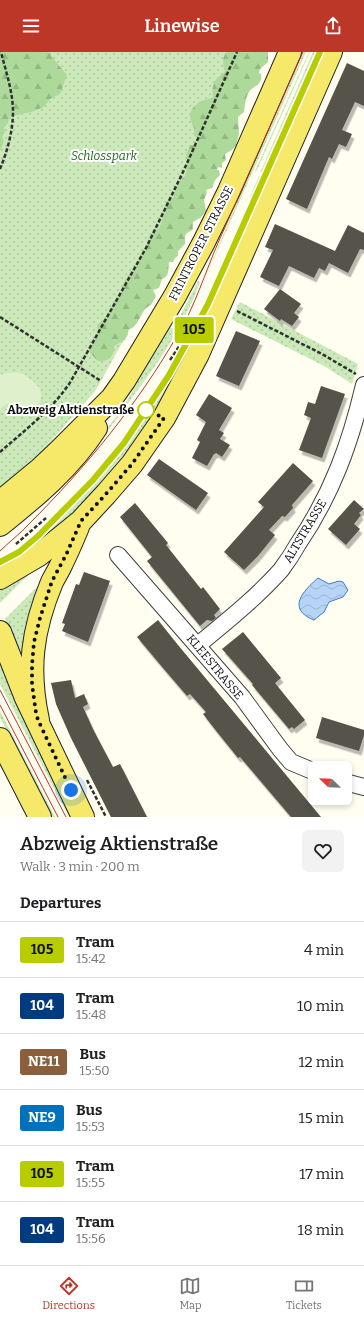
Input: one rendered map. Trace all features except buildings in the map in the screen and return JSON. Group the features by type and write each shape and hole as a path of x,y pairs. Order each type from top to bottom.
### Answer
{"main road":[{"name":"FRINTROPER STRASSE","path":"0,502 40,469 112,398 146,346 204,242 229,191 290,52"},
{"path":"0,578 39,555 81,521 119,480 164,418 198,354 331,52"},
{"path":"0,525 37,495 71,462 83,448 99,424 112,398"},
{"path":"38,720 32,684 32,654 40,618 52,581 66,555 81,521"},
{"path":"0,632 26,698 38,720 83,817"},
{"path":"0,739 40,817"}],"street":[{"name":"ALTSTRASSE","path":"198,645 251,601 282,568 311,526 332,485 354,427 361,380"},
{"name":"KLEESTRASSE","path":"118,555 242,697 291,762 308,769"},
{"path":"352,784 364,787"}],"path":[{"path":"0,169 9,140 13,112 12,96 1,52"},
{"path":"0,452 36,421 60,397 68,385 146,248 183,172 237,52"},
{"path":"233,309 322,354 361,380"},
{"path":"0,317 78,367"},
{"path":"187,332 190,326"},
{"path":"170,360 180,345"},
{"path":"16,544 46,518"},
{"path":"84,775 106,817"}],"green space":[{"name":"Schlosspark","path":"0,52 264,52 179,240 96,390 32,463 0,489"},
{"path":"0,52 49,52 67,75 60,94 50,99 44,107 31,112 9,117 8,123 4,128 5,132 2,137 4,141 0,151"},
{"path":"227,52 268,52 268,62 260,69 259,73 261,74 261,80 249,92 244,112 238,117 239,134 236,145 232,150 225,154 226,160 222,163 222,168 218,167 217,170 219,170 220,175 215,180 212,188 206,190 207,193 204,200 206,211 200,218 193,222 193,229 185,236 185,244 178,251 178,256 173,262 169,262 165,278 162,279 159,288 153,290 156,296 151,305 144,310 138,322 128,330 125,340 114,346 113,353 110,358 98,361 90,353 91,346 96,338 98,330 97,325 106,316 124,288 123,284 127,277 145,251 154,231 159,228 165,205 168,200 173,198 178,183 186,175 186,154 191,145 197,146 199,140 194,135 194,126 190,116 191,112 198,103 213,97 214,82 225,72 223,59"},
{"path":"304,52 306,52 204,281 241,192"},
{"path":"310,52 256,172 255,171"},
{"path":"313,52 315,52 260,173"},
{"path":"316,52 318,52 253,198 250,197 259,176 261,176"},
{"path":"198,281 200,282 193,300 181,324 177,322"},
{"path":"240,302 358,364 352,384 326,367 231,319"},
{"path":"166,325 177,331 154,367 87,457 65,483 41,507 39,504 95,443 125,404"},
{"path":"183,356 188,357 151,423 88,503 32,550 32,543 58,522 80,499 118,453 159,396"},
{"path":"7,373 18,373 28,377 39,387 41,392 40,401 33,409 27,412 22,409 21,405 12,403 5,405 0,409 0,375"},
{"path":"31,570 28,575 0,603 0,589"},
{"path":"40,584 30,612 20,654 5,619"},
{"path":"0,655 72,817 69,817 0,684"},
{"path":"0,711 55,817 51,817 0,718"}],"water":[{"path":"318,578 329,584 339,581 343,582 348,590 343,597 329,602 324,612 314,620 306,616 301,611 299,605 300,600 307,588"}],"tram line":[{"path":"0,551 22,531 71,480 110,434 146,385 178,334 190,312 218,243 303,52"},
{"path":"0,562 27,546 49,526 93,480 124,443 169,375 208,304 320,52"},
{"name":"105","path":"0,562 27,546 68,507 93,480 124,443 169,375 208,304 320,52"},
{"path":"0,690 66,817"},
{"path":"0,705 58,817"}],"place":[{"name":"Abzweig Aktienstraße","path":"146,410"}],"route":[{"path":"71,790 38,720 33,698 32,684 32,654 34,642 52,581 66,555 81,521 132,464 164,418 146,410"}]}
